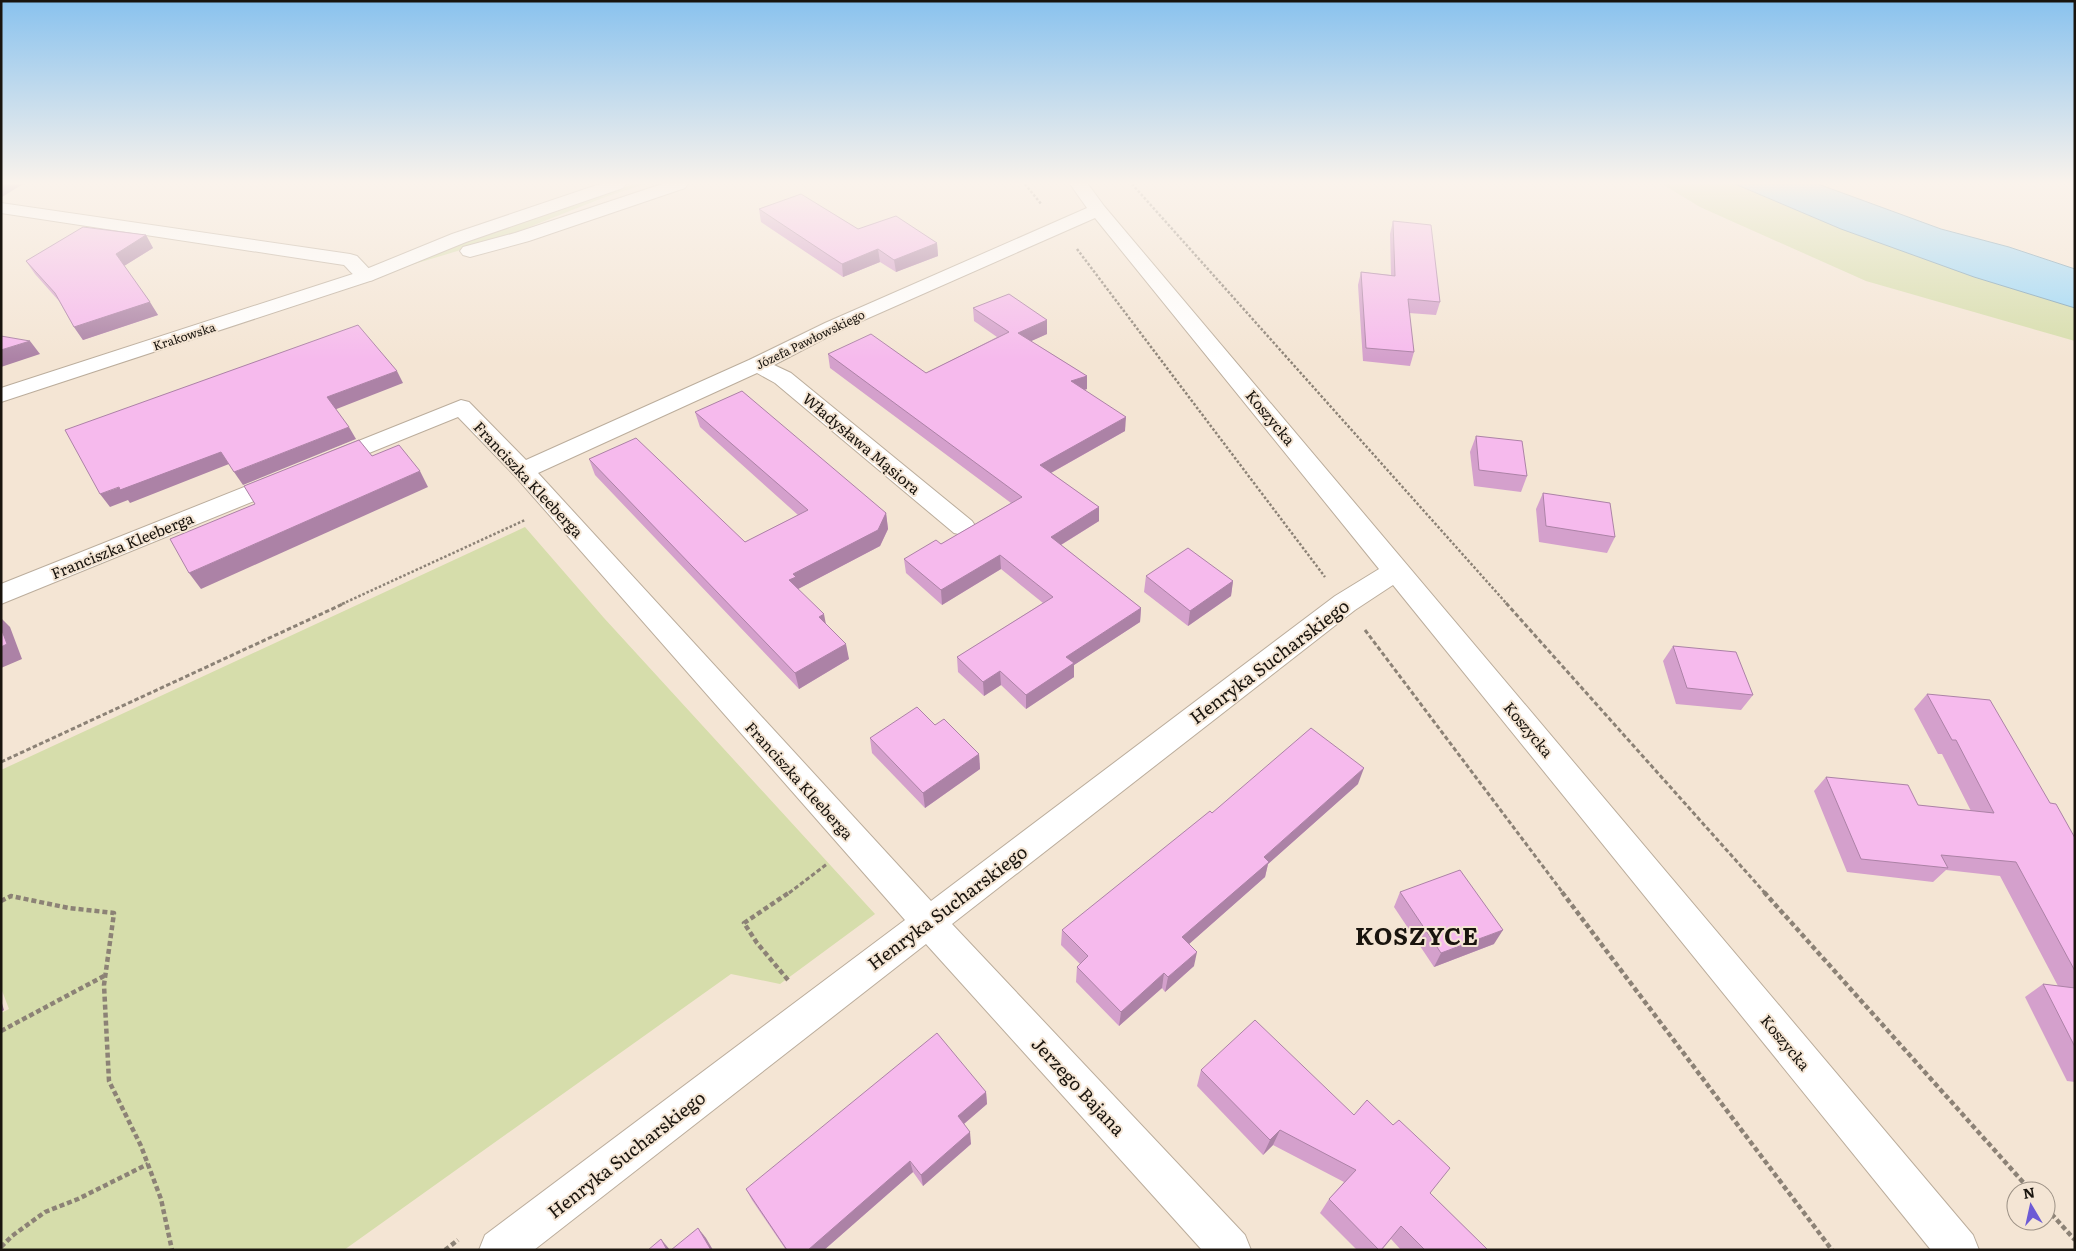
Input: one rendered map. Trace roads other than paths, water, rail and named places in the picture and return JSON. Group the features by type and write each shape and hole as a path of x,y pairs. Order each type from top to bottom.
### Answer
{"street":[{"path":"232,242 350,260 366,276"},
{"name":"Krakowska","path":"1,395 366,276 448,242"},
{"name":"Krakowska","path":"366,276 425,264 503,242"},
{"name":"Józefa Pawłowskiego","path":"523,471 757,365 832,327 1024,242"},
{"name":"Koszycka","path":"1125,242 1958,1250"},
{"name":"Władysława Mąsiora","path":"757,365 783,378 963,527"},
{"name":"Franciszka Kleeberga","path":"1,595 461,407 523,471 928,922"},
{"name":"Henryka Sucharskiego","path":"500,1250 1345,603 1397,570"},
{"name":"Jerzego Bajana","path":"928,922 1230,1250"}],"water":[{"path":"1878,242 1992,242 2009,247 2075,269 2075,308 1974,277"}],"district":[{"name":"KOSZYCE","path":"1417,934"}]}
